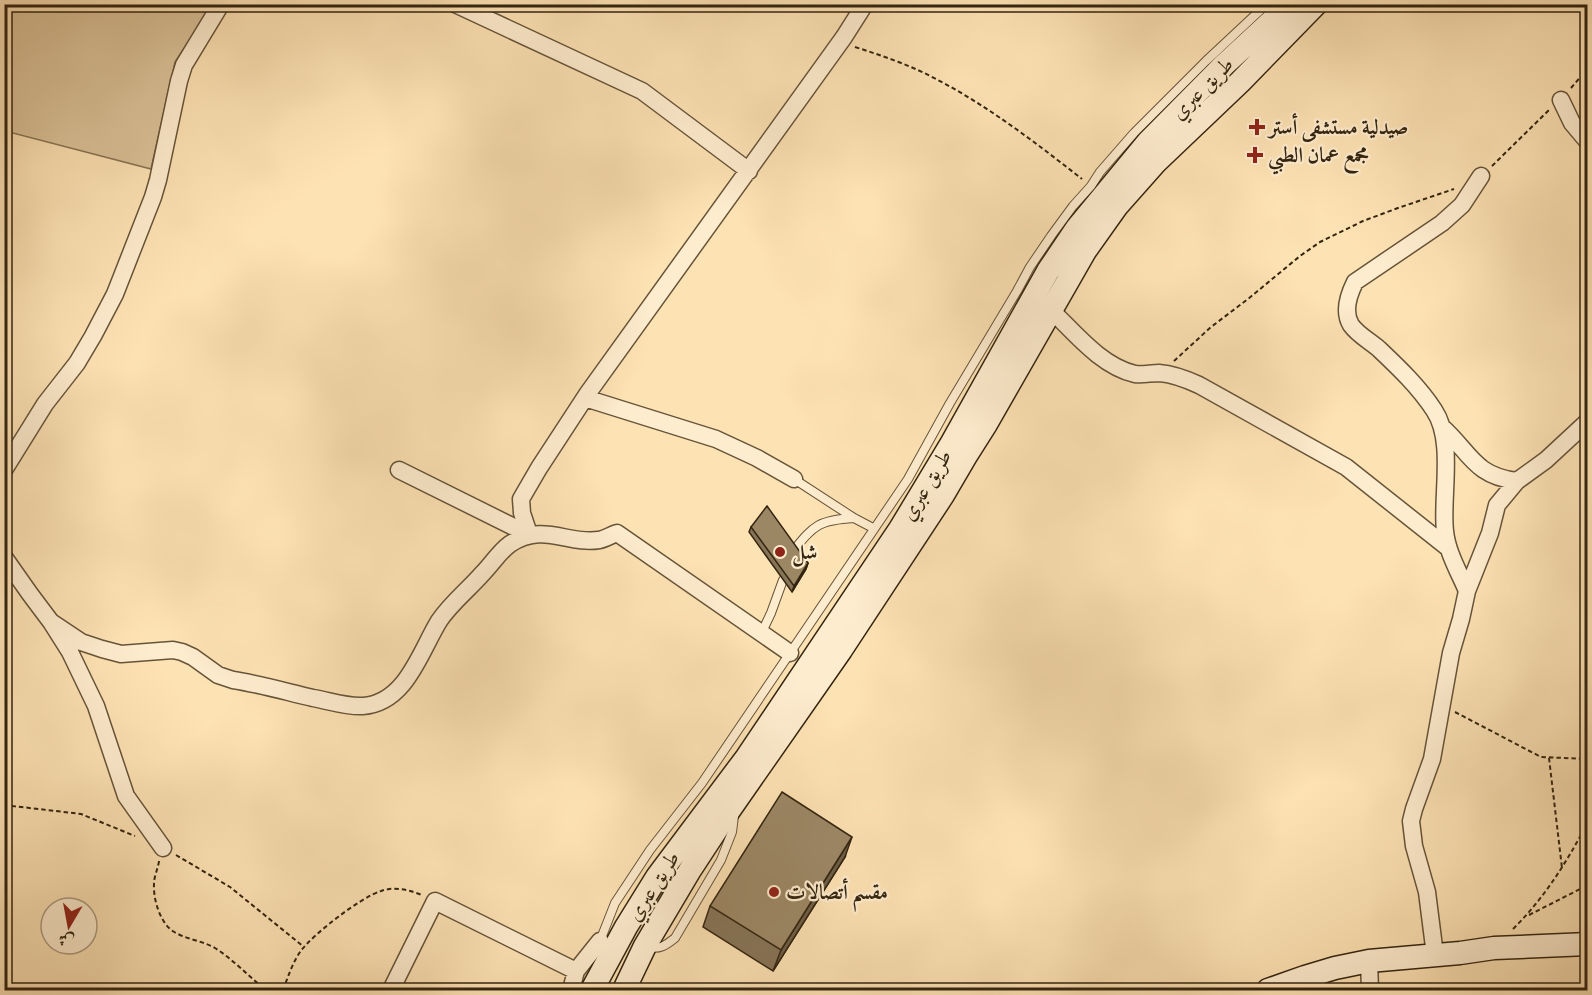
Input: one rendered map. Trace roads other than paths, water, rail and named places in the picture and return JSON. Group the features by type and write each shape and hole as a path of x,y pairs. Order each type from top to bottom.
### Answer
{"main road":[{"name":"طريق عبري","path":"592,990 657,877 747,757 900,529 950,446 959,407 1077,228 1148,142 1224,65 1290,4"},
{"name":"طريق عبري","path":"624,990 645,946 690,870 841,650 943,495 1085,250 1117,206 1156,162 1317,4"},
{"path":"645,946 637,939 636,928 657,877"},
{"path":"1268,990 1325,971 1369,961 1494,948 1587,944"}],"street":[{"path":"4,470 45,404 77,363 115,294 153,197 184,64 221,4"},
{"path":"455,4 642,91 749,171"},
{"path":"529,534 522,513 521,499 539,468 585,398 841,42 865,4"},
{"path":"1561,100 1572,123 1587,142"},
{"path":"1467,591 1447,547 1444,530 1446,468 1442,427 1435,412 1420,391 1351,324 1348,315 1349,293 1355,282 1442,223 1462,205 1481,176"},
{"path":"1051,310 1111,365 1136,374 1160,373 1183,378 1346,466 1447,547"},
{"path":"585,398 716,439 757,458 794,479"},
{"path":"1435,955 1427,892 1413,840 1411,821 1432,759 1451,653 1467,591 1490,532 1497,505 1517,481 1546,460 1586,424"},
{"path":"1442,427 1451,434 1480,468 1495,476 1517,481"},
{"path":"399,470 529,534 600,540 616,533 790,652"},
{"path":"51,622 81,642 102,649 121,654 173,650 193,657 204,667 226,678 341,705 363,706 379,703 394,693 411,670 451,604 482,575 498,554 529,534"},
{"path":"4,557 70,652 96,706 126,796 163,848"},
{"path":"391,990 435,901 576,971"},
{"path":"570,990 576,971 600,941"},
{"path":"1369,961 1370,990"}],"lane":[{"path":"600,941 615,903 650,850 702,783 873,528 959,407 1030,267 1073,206 1134,133 1267,4"},
{"path":"794,479 873,528"},
{"path":"793,551 810,531 824,522 854,518"},
{"path":"761,634 783,580"}],"place":[{"name":"صيدلية مستشفى أستر","path":"1257,127"},
{"name":"مجمع عمان الطبي","path":"1255,155"},
{"name":"شل","path":"780,552"},
{"name":"مقسم أتصالات","path":"774,892"}]}
